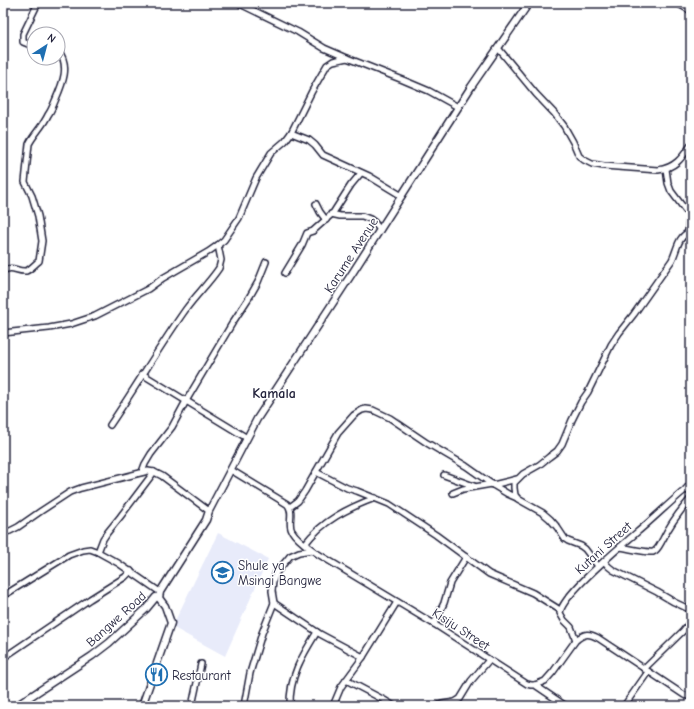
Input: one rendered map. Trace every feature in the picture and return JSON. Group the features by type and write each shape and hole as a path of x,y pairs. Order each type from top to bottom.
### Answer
{"street":[{"path":"27,26 38,3"},
{"path":"238,3 298,32 324,48 429,91 458,107"},
{"name":"Karume Avenue","path":"203,525 257,419 458,107 529,3"},
{"path":"676,3 691,10"},
{"path":"26,28 23,34 23,42 26,43"},
{"path":"498,48 564,126 580,156 584,160 592,164 604,166 658,170 666,169 679,160 691,145"},
{"path":"3,333 71,324 96,316 148,289 163,278 218,245 224,240 239,218 256,178 271,153 285,141 291,133 327,65 333,61 347,58"},
{"path":"3,271 10,268 27,271 39,261 42,241 38,216 32,196 25,182 27,159 29,144 48,116 62,82 65,66"},
{"path":"291,133 309,140 323,155 361,172 402,196"},
{"path":"520,500 515,495 514,483 523,474 550,457 562,444 572,420 588,392 610,345 672,260 676,253 678,244 683,236 689,232 689,215 671,191 666,169"},
{"path":"285,273 302,245 307,233 313,231 326,220 337,207 361,172"},
{"path":"316,204 326,220"},
{"path":"331,214 340,216 362,216 374,222 380,230"},
{"path":"110,425 128,399 142,374 187,308 219,268 221,260 218,245"},
{"path":"142,472 151,454 172,427 186,401 250,296 258,282 266,262"},
{"path":"142,374 247,438"},
{"path":"231,470 290,507 298,501 305,491 338,433 354,415 362,410 373,410 390,418 427,443 466,466 493,485 543,513 557,527 565,539 585,549 598,566"},
{"path":"4,533 18,527 41,510 70,492 148,471 162,476 209,511"},
{"path":"98,552 103,539 154,472"},
{"path":"316,472 347,488 389,504 436,534 489,574 532,593 560,610 564,620 571,627 576,640"},
{"path":"444,475 475,486"},
{"path":"453,493 475,486 500,484 518,479"},
{"name":"Kutani Street","path":"560,610 576,589 598,566 685,490 691,483"},
{"path":"685,490 691,492"},
{"path":"305,544 316,530 330,520 354,506 375,498"},
{"path":"620,547 652,552 654,551 659,547 673,520 691,498"},
{"name":"Kisiju Street","path":"290,507 291,530 312,550 434,624 526,684 535,685 566,706"},
{"name":"Bangwe Road","path":"16,706 92,656 109,643 146,609 156,597 160,595 203,525"},
{"path":"3,596 43,571 83,550 90,549 98,552 130,571 160,595 171,623 142,706"},
{"path":"244,706 250,673 262,633 274,603 272,591 276,573 290,556 312,550"},
{"path":"434,624 444,603 450,583 466,557"},
{"path":"604,561 613,570 691,610"},
{"path":"3,658 125,577 130,571"},
{"path":"333,706 341,687 363,657 397,602"},
{"path":"274,603 317,632 363,657"},
{"path":"624,706 646,670 691,621"},
{"path":"290,706 290,697 295,674 304,652 317,632"},
{"path":"535,685 545,681 576,640 581,636 591,634 691,697"},
{"path":"437,706 442,704 457,704 471,682 489,660"},
{"path":"192,706 202,664"},
{"path":"346,680 394,706"}],"shaded area":[{"path":"218,533 268,559 225,656 172,627"}],"place":[{"name":"Shule ya Msingi Bangwe","path":"223,572"},
{"name":"Restaurant","path":"156,675"}],"district":[{"name":"Kamala","path":"274,393"}]}
